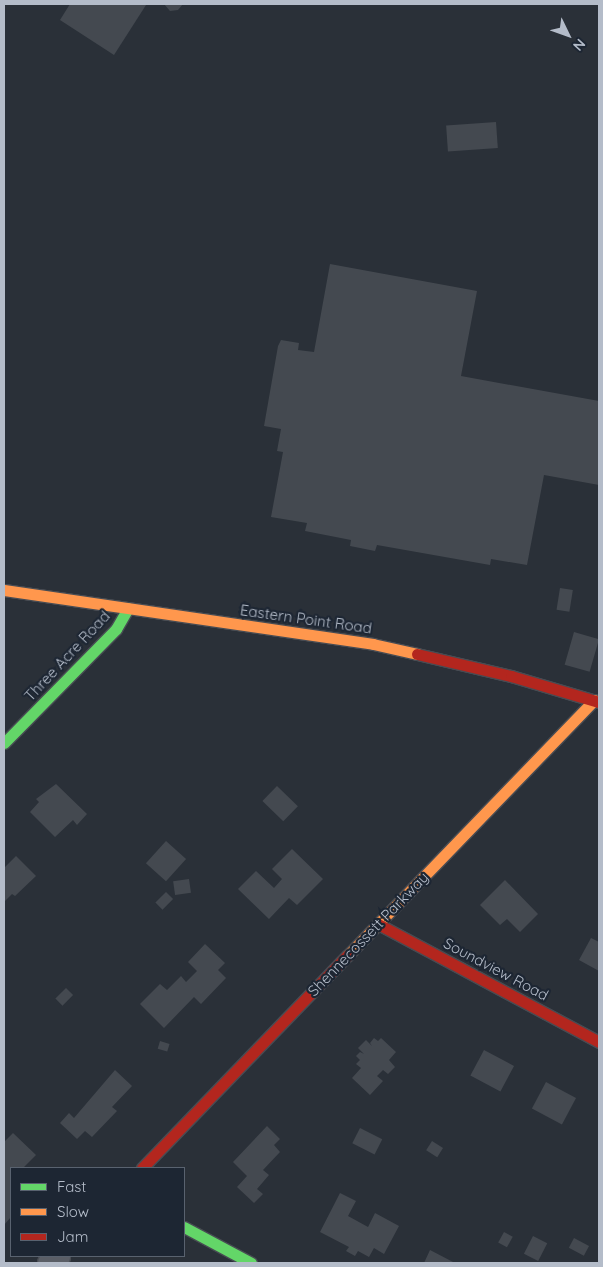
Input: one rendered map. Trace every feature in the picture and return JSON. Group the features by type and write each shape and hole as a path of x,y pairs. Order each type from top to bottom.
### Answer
{"street":[{"name":"Eastern Point Road","path":"4,590 373,644 510,676 596,701"},
{"name":"Three Acre Road","path":"4,743 116,629 128,608"},
{"name":"Shennecossett Parkway","path":"143,1167 596,701"},
{"name":"Soundview Road","path":"378,924 599,1042"},
{"path":"185,1228 251,1263"}],"building":[{"path":"70,4 146,5 114,55 60,20"},
{"path":"164,4 183,4 178,10 170,11"},
{"path":"496,122 498,148 448,151 446,125"},
{"path":"330,264 477,291 461,376 599,401 599,485 544,475 527,565 491,559 490,565 377,545 375,551 350,546 351,540 305,531 307,523 271,517 283,452 277,451 281,429 264,426 278,346 281,340 299,343 298,350 314,352"},
{"path":"560,588 573,590 569,612 557,610"},
{"path":"574,632 599,639 590,672 565,665"},
{"path":"56,784 87,814 77,825 73,820 55,837 30,812 39,802 36,799"},
{"path":"277,786 298,806 283,821 262,801"},
{"path":"166,841 186,859 166,881 146,863"},
{"path":"292,849 323,879 297,905 289,898 269,919 238,889 256,871 274,888 282,879 272,869"},
{"path":"16,856 36,876 15,896 12,894 4,902 4,868"},
{"path":"189,879 191,893 175,895 173,881"},
{"path":"505,880 538,914 520,932 507,919 500,925 480,905"},
{"path":"166,892 173,899 162,910 155,903"},
{"path":"591,938 599,942 599,971 579,960"},
{"path":"205,944 225,963 218,970 226,978 201,1004 194,997 164,1028 140,1004 160,984 167,990 181,976 186,982 197,971 188,962"},
{"path":"66,988 73,995 62,1006 55,999"},
{"path":"374,1038 378,1041 381,1038 396,1052 389,1060 395,1067 388,1074 383,1070 377,1076 383,1081 370,1095 352,1078 361,1068 356,1064 360,1060 356,1056 360,1052 364,1054 358,1048 366,1040 372,1046 370,1043"},
{"path":"160,1041 170,1044 167,1052 158,1049"},
{"path":"484,1050 514,1066 500,1092 470,1076"},
{"path":"115,1070 132,1086 112,1107 117,1111 92,1137 85,1131 77,1139 60,1123 69,1113 74,1118"},
{"path":"546,1082 576,1098 562,1124 532,1108"},
{"path":"267,1126 280,1139 274,1145 280,1152 263,1170 269,1175 257,1189 263,1194 254,1203 237,1187 247,1176 233,1162"},
{"path":"360,1128 382,1139 375,1154 352,1143"},
{"path":"13,1133 36,1155 24,1167 10,1167 10,1218 4,1225 4,1142"},
{"path":"432,1141 443,1148 437,1157 426,1150"},
{"path":"340,1193 356,1201 348,1216 368,1227 375,1213 399,1226 384,1254 374,1248 369,1257 358,1251 355,1256 346,1251 349,1247 320,1232"},
{"path":"504,1232 513,1237 507,1247 498,1242"},
{"path":"533,1236 547,1243 538,1261 524,1254"},
{"path":"574,1238 589,1246 584,1256 569,1248"},
{"path":"430,1250 455,1263 424,1263"}],"traffic: fast":[{"path":"4,743 116,629 128,608"},
{"path":"185,1228 251,1263"}],"traffic: slow":[{"path":"4,590 373,644 417,654"},
{"path":"347,956 594,700"}],"traffic: jam":[{"path":"417,654 511,676 599,702"},
{"path":"378,924 599,1042"},
{"path":"143,1167 347,956"}]}
